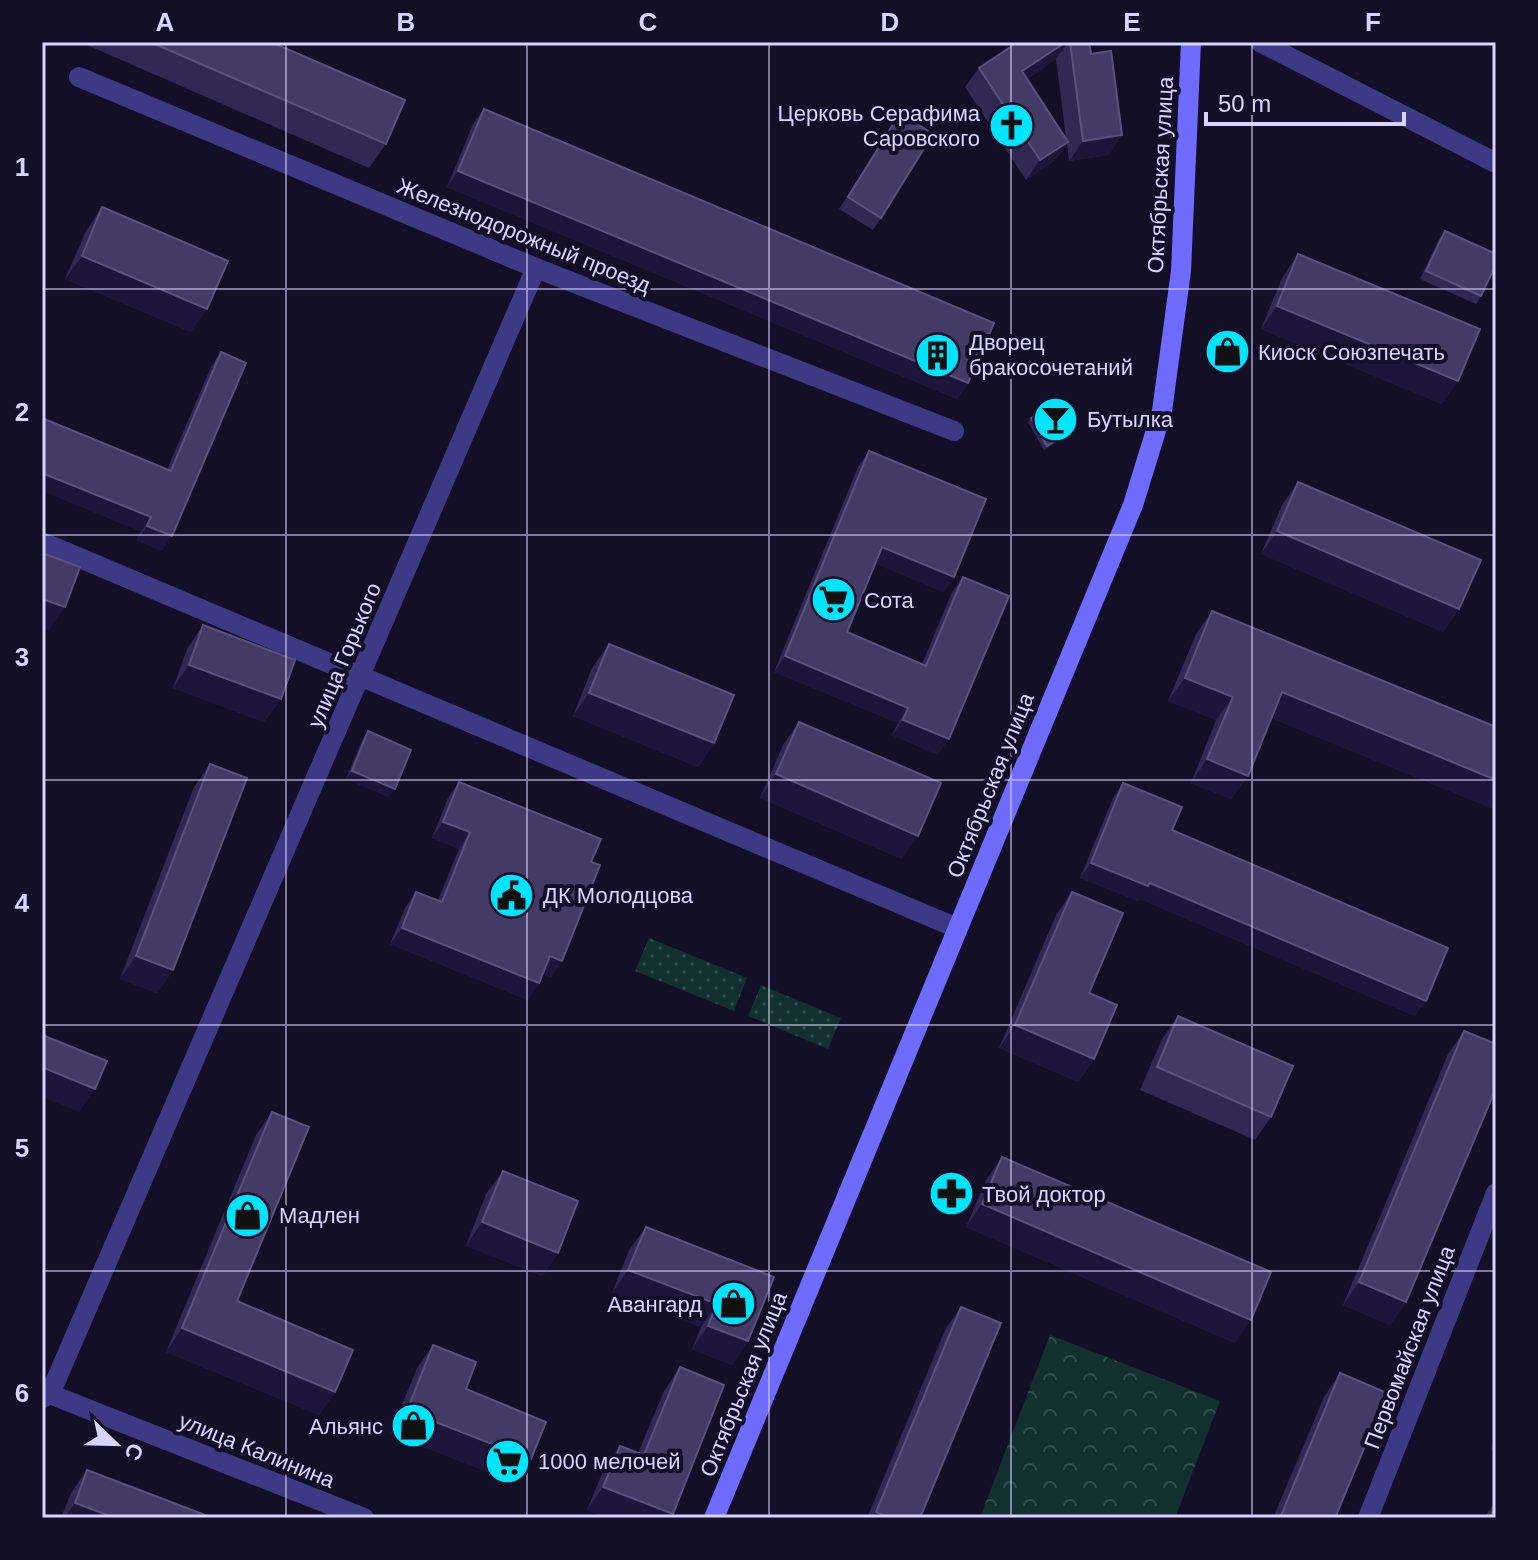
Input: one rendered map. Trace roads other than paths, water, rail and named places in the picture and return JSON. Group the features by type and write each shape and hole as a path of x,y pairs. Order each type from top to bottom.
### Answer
{"main road":[{"name":"Октябрьская улица","path":"714,1518 1133,505 1162,411 1181,271 1191,42"}],"street":[{"path":"1260,42 1496,163"},
{"name":"Железнодорожный проезд","path":"79,77 536,268 954,431"},
{"name":"улица Горького","path":"45,1394 361,677 536,268"},
{"path":"42,542 957,928"},
{"name":"Первомайская улица","path":"1368,1518 1496,1193"},
{"name":"улица Калинина","path":"45,1394 364,1518"}],"place":[{"name":"Церковь Серафима Саровского","path":"1011,126"},
{"name":"Киоск Союзпечать","path":"1227,352"},
{"name":"Дворец бракосочетаний","path":"938,355"},
{"name":"Бутылка","path":"1056,419"},
{"name":"Сота","path":"833,600"},
{"name":"ДК Молодцова","path":"512,895"},
{"name":"Твой доктор","path":"951,1194"},
{"name":"Мадлен","path":"248,1215"},
{"name":"Авангард","path":"733,1304"},
{"name":"Альянс","path":"414,1426"},
{"name":"1000 мелочей","path":"507,1461"}]}
